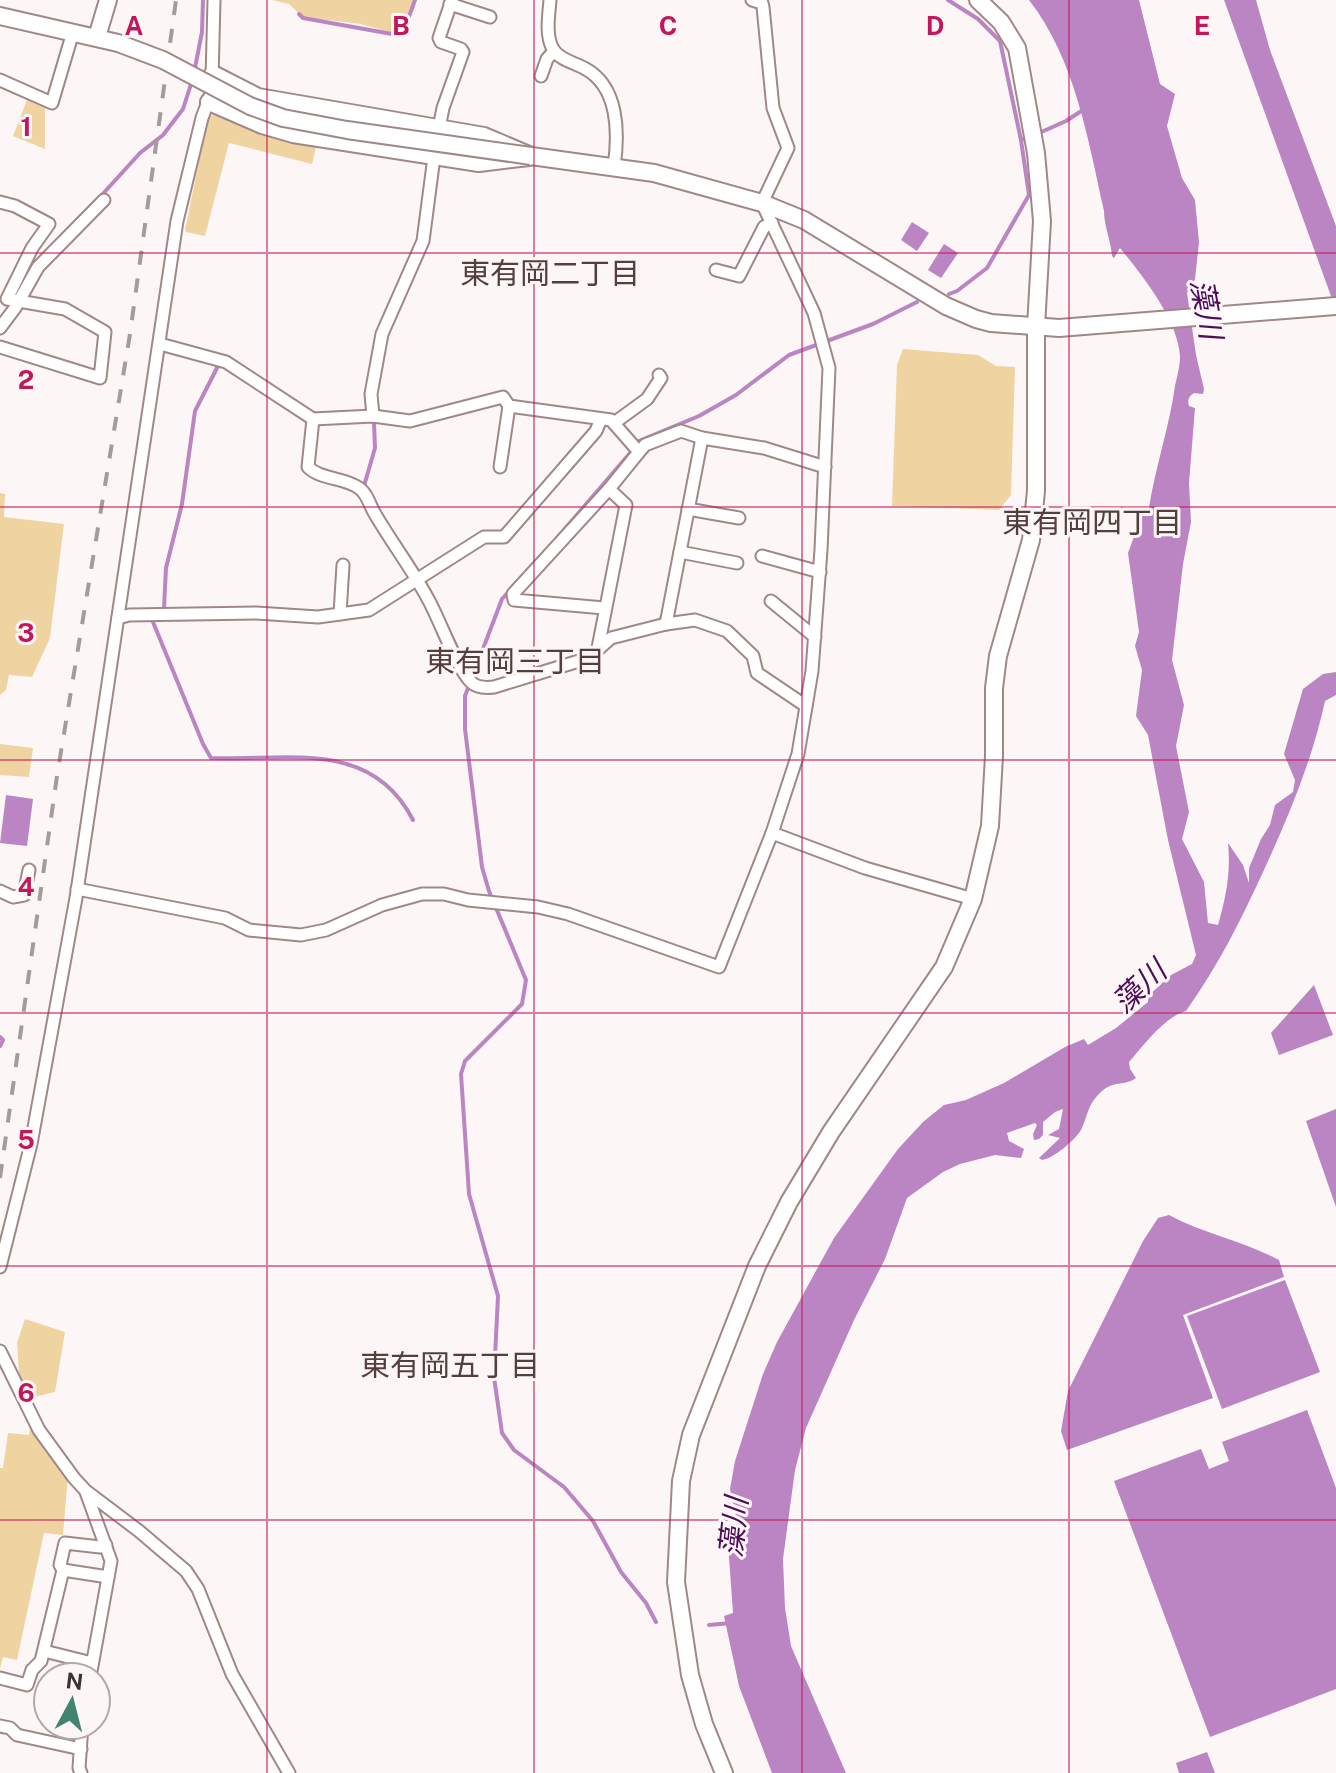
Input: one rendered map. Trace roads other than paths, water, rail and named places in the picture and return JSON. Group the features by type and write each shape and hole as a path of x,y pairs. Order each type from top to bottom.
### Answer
{"street":[{"path":"97,37 108,0"},
{"path":"0,1267 31,1144 77,889 177,221 202,118 209,102 213,74 214,0"},
{"path":"550,0 549,29 554,51 598,76 607,89 618,140 614,167"},
{"path":"752,0 762,3 763,7 773,108 788,148 762,203"},
{"path":"724,1773 704,1724 690,1675 676,1582 681,1481 691,1435 757,1266 789,1202 831,1132 944,967 973,899 990,826 994,688 998,656 1031,540 1036,491 1036,327 1041,189 1017,48 1010,35 978,0"},
{"path":"439,128 463,52 441,42 439,38 451,2 490,17"},
{"path":"0,16 118,43 163,60 250,106 283,118 347,130 654,173 762,203 804,220 959,313 991,323 1059,328 1336,306"},
{"path":"0,80 52,103 73,32"},
{"path":"541,76 547,59 554,51"},
{"path":"213,74 258,97 484,136 531,156"},
{"path":"209,102 262,125 293,134 479,163 531,156"},
{"path":"373,416 371,394 382,334 423,241 434,157"},
{"path":"0,328 38,267 104,200"},
{"path":"0,202 15,206 49,224 32,248 7,299 65,309 105,332 100,378 0,347"},
{"path":"77,889 225,918 249,930 301,935 326,930 382,905 422,894 444,894 568,914 719,967 772,833 798,754 815,637 820,572 829,368 814,313 762,203"},
{"path":"716,270 739,276 764,227 772,223"},
{"path":"160,344 226,362 313,419 373,416 410,421 503,397 509,406 500,467"},
{"path":"614,423 647,399 661,378 659,375"},
{"path":"509,406 611,420 639,452"},
{"path":"313,419 308,467 315,473 360,489 418,579 470,680 481,687 494,687 579,661 593,654 611,638 695,620 727,631 753,656 757,673 806,706"},
{"path":"118,618 129,615 200,614 318,617 369,610 484,537 504,537 596,431 601,419"},
{"path":"604,608 514,600 513,594 645,445 681,431 702,438 764,448 825,467"},
{"path":"666,624 702,438"},
{"path":"598,648 626,505 609,489"},
{"path":"688,509 739,518"},
{"path":"680,552 737,563"},
{"path":"762,556 820,572"},
{"path":"340,614 343,565"},
{"path":"771,601 815,637"},
{"path":"772,833 865,868 973,899"},
{"path":"0,891 13,897 24,895 29,870"},
{"path":"0,1351 39,1430 86,1491 186,1571 198,1589 232,1674 289,1773"},
{"path":"86,1491 111,1561 92,1661"},
{"path":"0,1678 27,1685 32,1670 41,1661 63,1570 60,1565 65,1543 106,1545"},
{"path":"63,1570 108,1577"},
{"path":"44,1651 84,1661"},
{"path":"0,1726 10,1728 17,1735 81,1749"},
{"path":"81,1741 81,1773"}],"waterway":[{"path":"194,73 202,32 203,0"},
{"path":"402,36 415,0"},
{"path":"948,0 978,19 1000,41 1021,140"},
{"path":"299,14 303,18 392,34"},
{"path":"100,197 140,153 163,135 183,109 192,81"},
{"path":"1037,134 1086,108"},
{"path":"949,294 987,268 1029,195 1021,140 1029,137"},
{"path":"21,287 30,270"},
{"path":"639,441 699,416 736,395 789,355 873,324 917,302"},
{"path":"164,608 166,568 182,504 195,411 218,366"},
{"path":"364,486 375,448 374,423"},
{"path":"557,538 631,452"},
{"path":"551,545 502,599 465,696 465,729 482,867 526,980 522,1004 465,1061 461,1074 469,1194 498,1296 494,1377 502,1433 514,1450 564,1487 593,1521 621,1572 646,1603 656,1622"},
{"path":"427,587 463,660 473,673"},
{"path":"153,622 211,758 297,757 350,765 374,776 395,794 413,820"},
{"path":"0,1037 3,1040 0,1046"},
{"path":"709,1625 731,1623"}],"railway":[{"path":"0,1178 57,776 130,334 176,0"}],"district":[{"name":"東有岡二丁目","path":"550,273"},
{"name":"東有岡四丁目","path":"1092,522"},
{"name":"東有岡三丁目","path":"515,661"},
{"name":"東有岡五丁目","path":"450,1365"}],"water label":[{"name":"藻川","path":"1207,309"},
{"name":"藻川","path":"1139,986"},
{"name":"藻川","path":"733,1527"}]}
